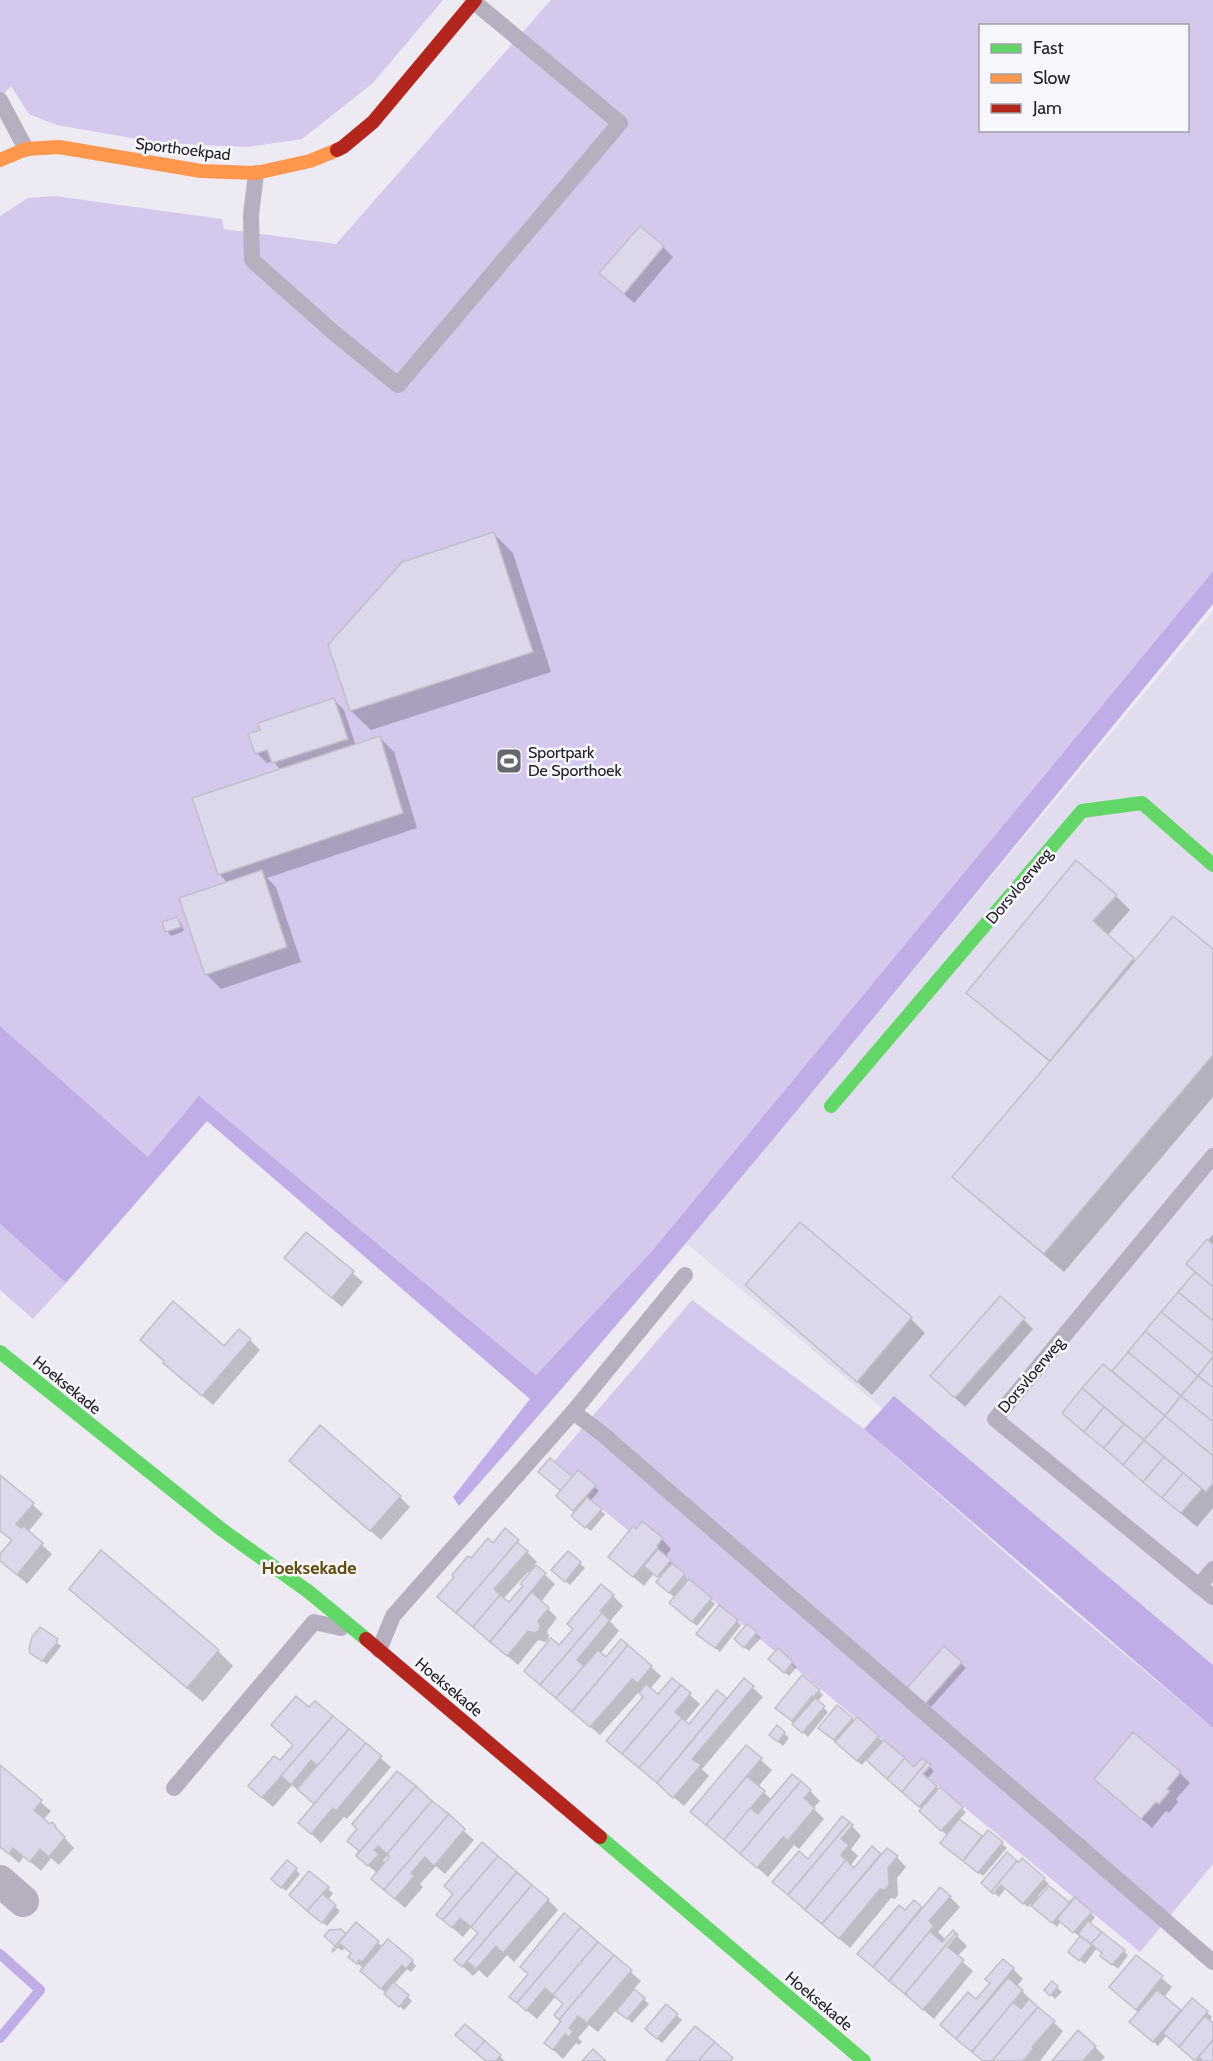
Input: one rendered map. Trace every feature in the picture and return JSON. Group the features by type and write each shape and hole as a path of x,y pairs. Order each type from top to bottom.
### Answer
{"street":[{"name":"Sporthoekpad","path":"0,160 26,149 59,147 201,171 256,172 310,161 343,147 373,122 474,1"},
{"name":"Dorsvloerweg","path":"831,1106 1082,811 1142,803 1213,865"},
{"name":"Hoeksekade","path":"2,1358 221,1528 309,1592 864,2061"}],"lane":[{"path":"256,172 251,215 252,260 333,332 398,385 620,123 474,1"},
{"path":"0,100 26,149"},
{"name":"Dorsvloerweg","path":"1213,1156 994,1419 1213,1598"},
{"path":"379,1650 393,1616 573,1412 685,1275"},
{"path":"573,1412 600,1432 1213,1962"},
{"path":"1199,1586 1213,1569"},
{"path":"174,1788 314,1622 359,1633"}],"shaded area":[{"path":"0,0 443,0 373,83 302,139 248,147 160,143 57,125 29,114 11,86 0,98"},
{"name":"Sportpark De Sporthoek","path":"551,0 1213,0 1213,571 652,1251 536,1375 200,1097 148,1157 0,1026 0,216 28,198 54,196 222,219 224,229 336,244"},
{"path":"1213,571 1213,604 746,1171 556,1396 459,1506 453,1497 530,1399 207,1121 66,1283 0,1224 0,1026 148,1157 199,1096 536,1375 652,1251"},
{"path":"1213,611 1213,1681 1115,1605 686,1243"},
{"path":"0,1224 66,1283 33,1319 0,1290"},
{"path":"692,1300 864,1429 1056,1597 1213,1728 1213,1864 1140,1952 550,1466"},
{"path":"894,1396 1213,1665 1213,1728 864,1429"}],"building":[{"path":"640,226 664,246 624,294 599,273"},
{"path":"494,532 533,652 350,711 328,645 402,562"},
{"path":"334,698 348,739 272,763 267,750 255,754 248,734 260,730 258,723"},
{"path":"380,736 403,813 218,875 192,798"},
{"path":"1076,860 1117,895 1093,921 1134,958 1050,1061 966,993"},
{"path":"262,870 287,947 205,975 179,898"},
{"path":"1173,916 1213,949 1213,1055 1044,1254 952,1177"},
{"path":"177,917 181,927 165,932 162,922"},
{"path":"800,1222 912,1317 857,1382 745,1285"},
{"path":"306,1232 354,1271 332,1298 284,1258"},
{"path":"1207,1239 1213,1245 1213,1287 1186,1264"},
{"path":"1195,1272 1213,1287 1213,1321 1178,1292"},
{"path":"1178,1292 1213,1321 1213,1354 1161,1312"},
{"path":"1000,1296 1025,1318 955,1398 930,1376"},
{"path":"173,1301 224,1346 239,1329 251,1339 202,1396 140,1340"},
{"path":"1161,1312 1213,1354 1198,1376 1145,1331"},
{"path":"1145,1331 1198,1376 1181,1396 1128,1352"},
{"path":"1128,1352 1181,1396 1165,1416 1112,1371"},
{"path":"1213,1357 1213,1388 1198,1376"},
{"path":"1103,1364 1165,1416 1144,1440 1082,1388"},
{"path":"1198,1376 1213,1388 1213,1422 1181,1396"},
{"path":"1082,1388 1104,1407 1084,1432 1062,1413"},
{"path":"1181,1396 1213,1422 1213,1456 1165,1416"},
{"path":"1104,1407 1124,1424 1104,1448 1084,1432"},
{"path":"1165,1416 1213,1456 1213,1483 1206,1492 1144,1440"},
{"path":"1124,1424 1144,1440 1123,1465 1104,1448"},
{"path":"320,1425 401,1496 370,1531 289,1461"},
{"path":"1144,1440 1164,1457 1143,1482 1123,1465"},
{"path":"1164,1457 1183,1473 1162,1498 1143,1482"},
{"path":"550,1458 573,1477 561,1491 538,1472"},
{"path":"578,1470 596,1485 573,1511 556,1496"},
{"path":"1183,1473 1202,1489 1181,1513 1162,1498"},
{"path":"0,1475 34,1503 16,1524 21,1528 23,1526 43,1543 17,1575 0,1561 0,1554 12,1540 0,1531"},
{"path":"587,1497 602,1509 585,1528 571,1516"},
{"path":"642,1521 663,1538 633,1577 608,1557 633,1526 636,1529"},
{"path":"505,1528 519,1540 456,1613 437,1597 468,1556 471,1558 488,1538 493,1543"},
{"path":"517,1542 528,1551 494,1589 500,1595 473,1627 456,1613"},
{"path":"658,1549 671,1560 657,1577 644,1566"},
{"path":"101,1550 219,1650 187,1688 69,1589"},
{"path":"568,1551 581,1562 565,1582 551,1570"},
{"path":"672,1563 685,1574 669,1593 656,1582"},
{"path":"536,1565 546,1573 490,1642 473,1627 500,1595 509,1602 523,1586 520,1584"},
{"path":"689,1579 712,1598 692,1622 669,1603"},
{"path":"601,1584 614,1595 600,1611 602,1613 540,1685 524,1671 551,1638 559,1645 573,1629 567,1624"},
{"path":"532,1592 549,1608 538,1621 539,1630 535,1633 528,1631 507,1656 490,1642"},
{"path":"719,1605 738,1620 715,1648 696,1634"},
{"path":"602,1613 610,1620 577,1660 584,1666 556,1698 540,1685"},
{"path":"747,1624 757,1632 744,1648 734,1639"},
{"path":"40,1627 58,1639 42,1661 30,1653 29,1649 32,1637"},
{"path":"621,1639 628,1645 572,1712 556,1698 598,1650 606,1657"},
{"path":"628,1645 652,1666 638,1683 632,1679 590,1727 572,1712"},
{"path":"944,1646 962,1662 925,1704 907,1688"},
{"path":"778,1648 793,1662 784,1673 768,1659"},
{"path":"802,1675 820,1690 812,1696 792,1721 775,1708"},
{"path":"672,1678 681,1685 622,1754 606,1741 643,1697 639,1693 646,1684 658,1694"},
{"path":"744,1678 754,1686 692,1759 701,1765 673,1798 657,1783"},
{"path":"681,1685 691,1693 675,1712 682,1718 639,1768 622,1754"},
{"path":"717,1690 727,1698 657,1783 639,1768 682,1718 689,1724"},
{"path":"296,1696 309,1707 315,1701 333,1716 262,1798 248,1786 274,1756 280,1760 293,1745 271,1725"},
{"path":"815,1698 825,1706 802,1733 792,1724"},
{"path":"837,1705 853,1718 834,1740 818,1728"},
{"path":"333,1716 349,1729 318,1766 311,1760 291,1785 281,1776"},
{"path":"857,1717 879,1736 857,1761 835,1742"},
{"path":"777,1725 785,1732 778,1742 769,1735"},
{"path":"349,1729 366,1743 314,1804 297,1789"},
{"path":"1133,1732 1181,1772 1167,1789 1170,1791 1159,1804 1156,1802 1141,1819 1094,1779"},
{"path":"884,1740 905,1758 887,1779 866,1760"},
{"path":"366,1743 382,1756 336,1811 333,1808 311,1834 298,1823"},
{"path":"746,1745 762,1758 706,1825 690,1812"},
{"path":"762,1758 748,1777 765,1791 724,1840 706,1825"},
{"path":"905,1758 914,1767 922,1758 927,1762 902,1792 887,1779"},
{"path":"927,1762 931,1765 923,1774 937,1786 919,1807 902,1792"},
{"path":"0,1765 42,1800 34,1810 50,1824 52,1822 65,1837 49,1857 40,1849 30,1862 13,1848 9,1854 0,1847"},
{"path":"397,1771 416,1786 356,1856 359,1851 347,1841 357,1829 352,1824"},
{"path":"792,1774 801,1781 740,1854 724,1840 750,1808 758,1814"},
{"path":"801,1781 811,1790 804,1798 815,1808 788,1840 783,1837 757,1868 740,1854"},
{"path":"416,1786 432,1801 387,1854 378,1846 374,1850 379,1854 368,1866 356,1856"},
{"path":"940,1787 963,1807 941,1831 919,1811"},
{"path":"432,1801 449,1814 384,1890 371,1879 389,1857 387,1854"},
{"path":"449,1814 465,1829 434,1866 425,1857 411,1873 414,1876 395,1899 384,1890"},
{"path":"842,1816 850,1822 788,1895 772,1882 799,1851 808,1859"},
{"path":"959,1819 982,1836 963,1861 940,1843"},
{"path":"850,1822 853,1825 841,1839 849,1845 841,1855 846,1860 805,1910 788,1895"},
{"path":"988,1830 1003,1842 978,1873 963,1861"},
{"path":"482,1842 498,1856 443,1920 436,1915 453,1894 444,1886"},
{"path":"872,1846 881,1854 822,1924 805,1910 846,1860 854,1868"},
{"path":"887,1848 898,1856 888,1868 889,1884 885,1890 880,1889 839,1939 822,1924"},
{"path":"1007,1852 1017,1861 991,1892 981,1883"},
{"path":"498,1856 517,1872 471,1927 460,1918 452,1928 443,1920"},
{"path":"1022,1858 1045,1878 1023,1904 1001,1885 993,1894 991,1892"},
{"path":"287,1860 297,1868 281,1888 271,1879"},
{"path":"309,1871 329,1887 307,1911 289,1895"},
{"path":"517,1872 532,1885 462,1967 454,1960 478,1933 471,1927"},
{"path":"532,1885 549,1899 503,1953 496,1946 476,1969 468,1962 462,1967"},
{"path":"1049,1886 1069,1902 1075,1897 1052,1923 1031,1906"},
{"path":"329,1887 324,1895 336,1905 322,1923 307,1911"},
{"path":"940,1887 951,1896 929,1921 934,1926 889,1981 873,1967"},
{"path":"1075,1897 1092,1912 1073,1933 1057,1919"},
{"path":"914,1900 922,1907 873,1967 857,1954 899,1905 905,1910"},
{"path":"564,1913 581,1927 517,2003 509,1997 528,1974 520,1967"},
{"path":"1088,1921 1102,1932 1091,1944 1078,1934"},
{"path":"356,1922 379,1941 362,1962 359,1960 357,1964 348,1957 351,1953 340,1944 333,1952 332,1950"},
{"path":"934,1926 931,1932 942,1942 953,1930 956,1933 905,1994 889,1981"},
{"path":"581,1927 598,1942 553,1995 545,1988 526,2011 517,2003"},
{"path":"341,1929 346,1934 335,1946 324,1936 329,1930"},
{"path":"1102,1932 1125,1950 1112,1965 1100,1956 1102,1953 1091,1944"},
{"path":"956,1933 958,1935 948,1947 964,1960 923,2010 905,1994"},
{"path":"1080,1936 1092,1945 1079,1961 1068,1952"},
{"path":"388,1939 413,1960 406,1969 402,1965 381,1989 360,1971"},
{"path":"598,1942 614,1955 559,2020 554,2015 563,2004 553,1995"},
{"path":"614,1955 632,1970 587,2023 578,2016 569,2028 573,2031 569,2037 565,2034 553,2050 544,2043 561,2021 559,2020"},
{"path":"1136,1955 1163,1976 1136,2010 1109,1987"},
{"path":"1003,1959 1014,1968 956,2039 940,2025 968,1992 976,1999 990,1983 985,1979"},
{"path":"1008,1978 1023,1990 972,2052 956,2039"},
{"path":"1052,1981 1058,1986 1050,1996 1044,1990"},
{"path":"393,1982 409,1995 399,2007 384,1994"},
{"path":"634,1989 645,1998 627,2019 616,2011"},
{"path":"1157,1990 1181,2010 1153,2042 1129,2022"},
{"path":"1192,1998 1208,2011 1179,2047 1163,2033"},
{"path":"1029,1999 1038,2007 992,2061 983,2061 972,2052 1013,2002 1021,2009"},
{"path":"666,2004 678,2014 657,2039 645,2029"},
{"path":"1038,2007 1055,2021 1023,2061 992,2061"},
{"path":"1205,2016 1213,2023 1213,2040 1195,2061 1179,2047"},
{"path":"465,2024 485,2041 475,2052 455,2035"},
{"path":"695,2026 715,2042 698,2061 666,2061"},
{"path":"1078,2030 1096,2046 1083,2061 1052,2061"},
{"path":"1213,2040 1213,2061 1203,2061 1199,2057 1195,2061"},
{"path":"485,2041 501,2055 496,2061 486,2061 475,2052"},
{"path":"715,2042 733,2058 730,2061 698,2061"},
{"path":"593,2049 606,2061 582,2061"}],"waterway":[{"path":"0,1954 40,1990 0,2038"}],"traffic: fast":[{"path":"831,1106 1082,811 1142,803 1213,865"},
{"path":"0,1352 221,1529 309,1592 366,1639"},
{"path":"600,1837 864,2061"}],"traffic: slow":[{"path":"0,160 26,149 59,147 201,171 256,173 310,161 337,150"}],"traffic: jam":[{"path":"337,150 373,122 475,0"},
{"path":"366,1639 600,1837"}],"place":[{"name":"Sportpark De Sporthoek","path":"509,761"}],"district":[{"name":"Hoeksekade","path":"309,1568"}]}
